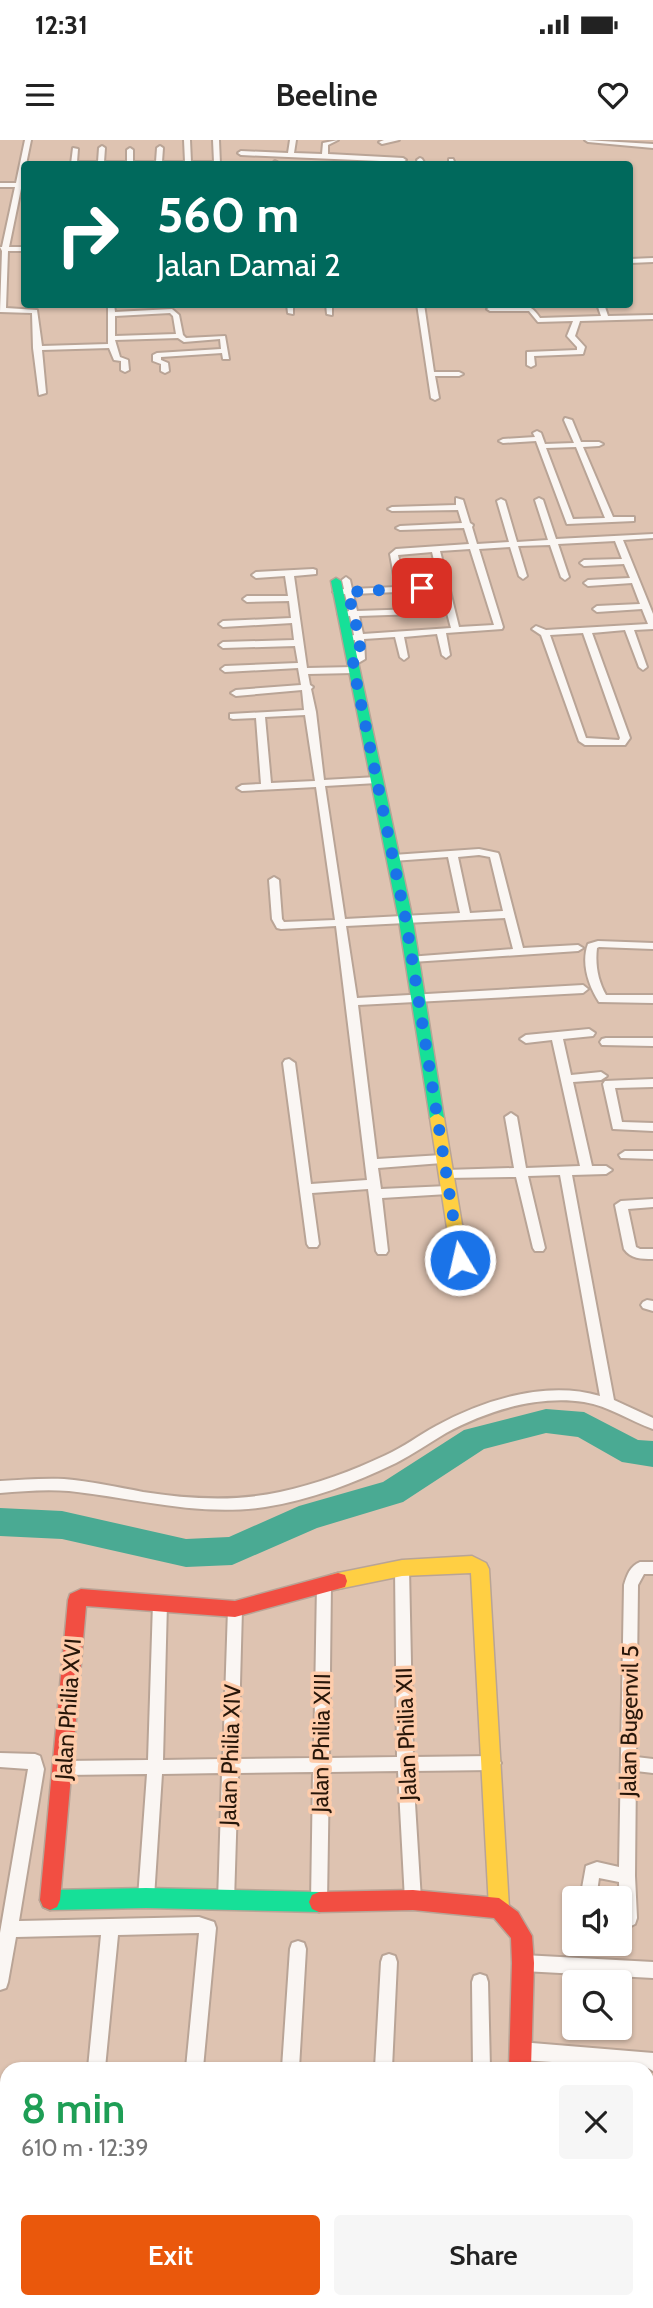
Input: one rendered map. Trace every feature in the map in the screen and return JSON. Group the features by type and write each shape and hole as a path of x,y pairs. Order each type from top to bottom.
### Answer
{"street":[{"path":"23,161 28,140"},
{"path":"187,140 188,161"},
{"path":"216,140 217,161"},
{"path":"257,154 258,140"},
{"path":"291,155 293,140"},
{"path":"325,156 325,144 335,140"},
{"path":"382,142 396,140"},
{"path":"588,140 653,146"},
{"path":"101,161 102,148"},
{"path":"159,161 160,148"},
{"path":"74,161 75,149"},
{"path":"130,150 130,161"},
{"path":"241,153 404,160"},
{"path":"21,172 2,249 2,311 35,311 42,393"},
{"path":"0,185 18,186"},
{"path":"2,249 21,249"},
{"path":"633,261 653,260"},
{"path":"111,308 113,342 117,358 124,360 125,369"},
{"path":"329,308 330,314"},
{"path":"422,308 435,398"},
{"path":"490,309 501,308"},
{"path":"526,308 531,310 536,320 653,317"},
{"path":"602,308 606,319"},
{"path":"112,314 172,311 176,315 180,336 184,340 223,337"},
{"path":"531,365 530,354 580,352 580,347 572,336 577,320"},
{"path":"165,371 164,363 157,361 157,355 226,355 221,328"},
{"path":"37,348 180,336"},
{"path":"432,374 459,374"},
{"path":"568,420 610,520"},
{"path":"540,439 570,522 631,519"},
{"path":"503,441 540,439 579,445 599,444"},
{"path":"539,500 565,577"},
{"path":"501,501 523,576"},
{"path":"353,637 499,627 461,504 391,509"},
{"path":"591,522 598,540"},
{"path":"400,528 468,525"},
{"path":"401,589 395,552 653,536"},
{"path":"587,631 625,738 622,743 585,742 582,739 541,631 587,631 653,625 618,538"},
{"path":"435,549 456,631"},
{"path":"584,563 625,561"},
{"path":"256,575 313,572"},
{"path":"289,573 308,687 319,784 352,1002 382,1251"},
{"path":"588,583 634,580"},
{"path":"443,587 401,589 342,586 353,637 354,666 406,921 460,1260"},
{"path":"247,600 293,597"},
{"path":"597,609 645,606"},
{"path":"347,614 450,610"},
{"path":"223,624 297,620"},
{"path":"629,628 643,667"},
{"path":"441,632 446,655"},
{"path":"399,635 404,657"},
{"path":"223,645 299,643"},
{"path":"225,669 354,666"},
{"path":"236,692 308,687"},
{"path":"233,716 311,712"},
{"path":"260,716 266,786"},
{"path":"242,788 377,780"},
{"path":"393,858 485,852 494,855 519,952"},
{"path":"452,853 466,917"},
{"path":"274,880 276,919 281,926 509,914"},
{"path":"653,946 598,944 592,946 590,956 598,992 603,999 653,999"},
{"path":"412,959 578,948"},
{"path":"352,1002 583,989"},
{"path":"526,1039 589,1033"},
{"path":"557,1037 587,1170"},
{"path":"606,1042 653,1042"},
{"path":"289,1063 313,1244"},
{"path":"568,1079 601,1076"},
{"path":"653,1083 609,1084 618,1127 653,1127"},
{"path":"511,1117 539,1248"},
{"path":"625,1155 653,1155"},
{"path":"371,1164 445,1174 606,1170"},
{"path":"565,1171 608,1404"},
{"path":"307,1189 373,1189 445,1174"},
{"path":"653,1203 621,1205 630,1249 638,1254 653,1255"},
{"path":"0,1487 72,1486 149,1501 209,1506 265,1500 322,1485 406,1452 442,1429 481,1411 527,1399 561,1395 585,1397 653,1424"},
{"path":"499,1908 493,1763 480,1569 472,1564 401,1568 324,1584 235,1609 160,1603 155,1767 146,1898 319,1902 413,1900 499,1908 511,1919 521,1936 523,1963 520,2060 653,2062"},
{"name":"Jalan Philia XII","path":"401,1568 405,1764 413,1900"},
{"name":"Jalan Bugenvil 5","path":"627,1886 631,1585 634,1575 647,1568"},
{"name":"Jalan Philia XIII","path":"319,1902 324,1584"},
{"name":"Jalan Philia XVI","path":"146,1898 50,1901 77,1600 81,1597 160,1603"},
{"name":"Jalan Philia XIV","path":"226,1901 235,1609"},
{"path":"0,1760 35,1761 36,1765 0,1982"},
{"path":"64,1768 493,1763"},
{"path":"628,1763 653,1766"},
{"path":"590,1886 592,1872 597,1870 627,1876"},
{"path":"10,1929 199,1925 208,1928 196,2062"},
{"path":"97,2062 110,1928"},
{"path":"290,2062 298,1949"},
{"path":"383,2062 389,1962"},
{"path":"523,1963 653,1970"},
{"path":"480,1982 482,2062"}],"waterway":[{"path":"0,1522 62,1525 186,1553 232,1551 310,1516 392,1493 475,1439 546,1421 584,1425 633,1453 653,1454"}],"traffic: fast":[{"path":"336,581 406,921 437,1118"},
{"path":"50,1900 146,1898 319,1902"}],"traffic: slow":[{"path":"437,1118 460,1260"},
{"path":"338,1581 402,1568 472,1564 480,1569 499,1908"}],"traffic: jam":[{"path":"50,1900 77,1600 81,1597 235,1609 338,1581"},
{"path":"319,1902 413,1900 499,1908 511,1919 521,1936 523,1963 520,2062"}],"route":[{"path":"422,588 348,592 359,637 361,659 360,662 353,663 354,670 406,921 460,1260"}]}
